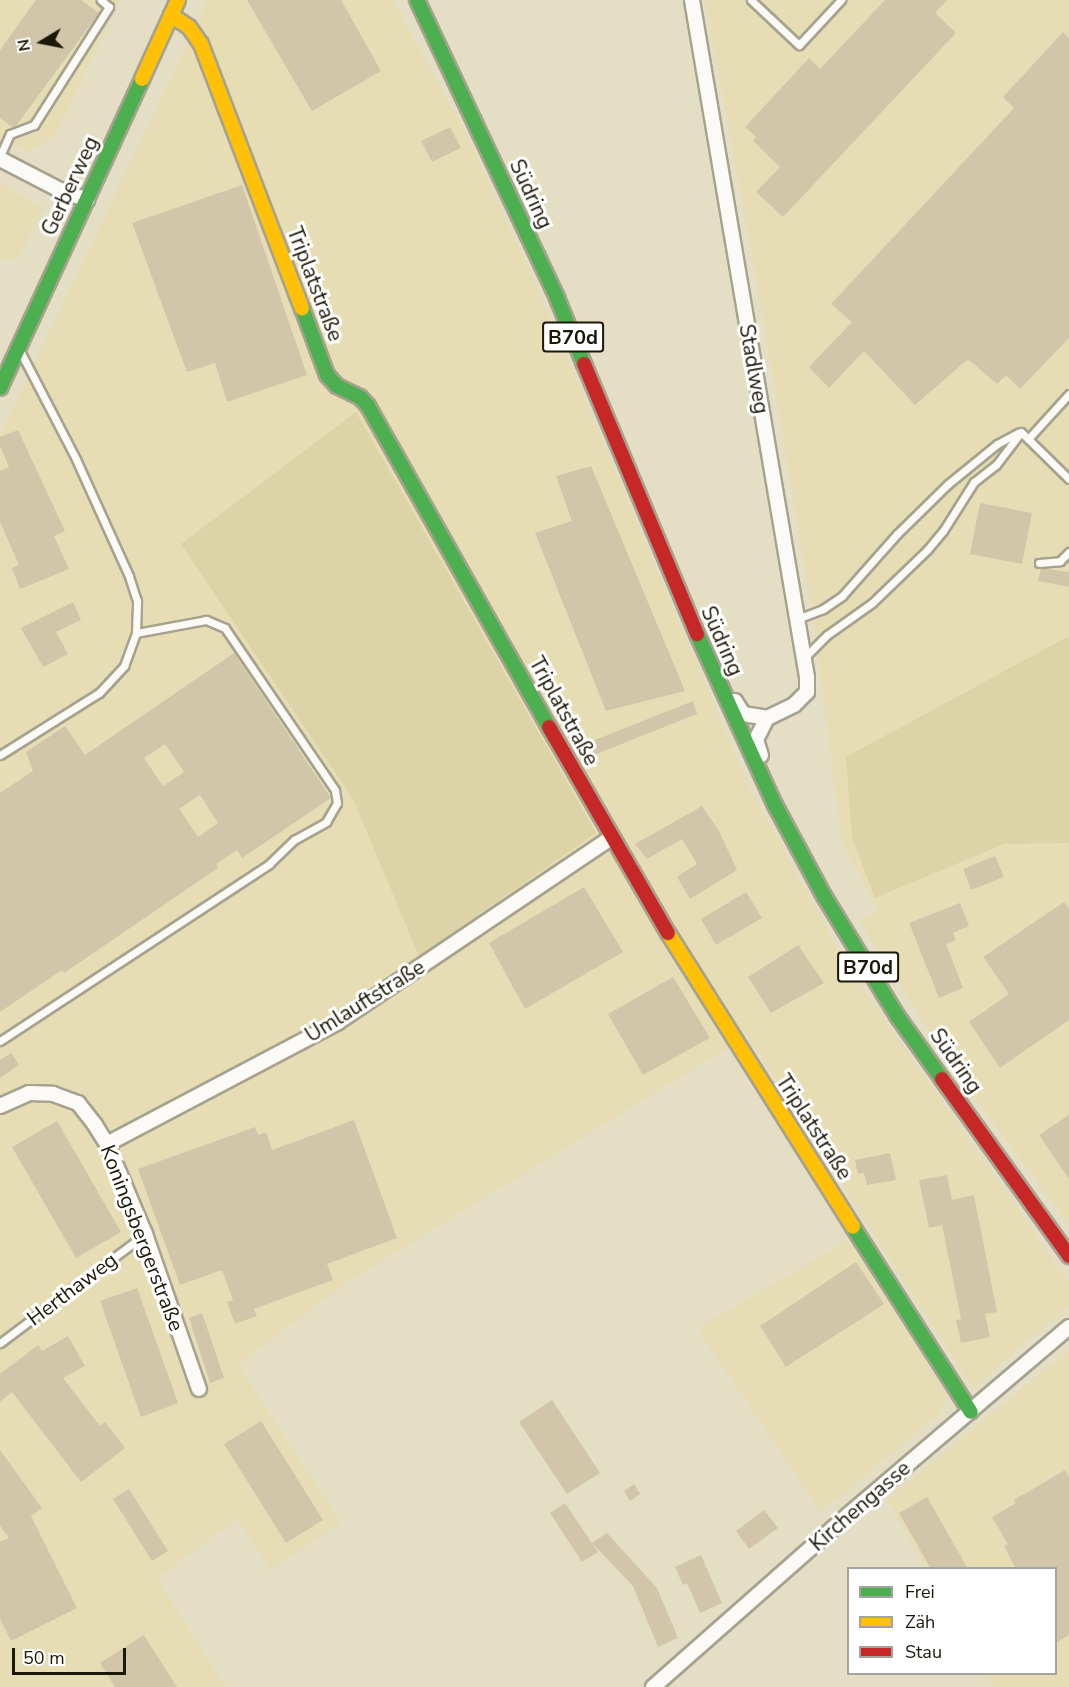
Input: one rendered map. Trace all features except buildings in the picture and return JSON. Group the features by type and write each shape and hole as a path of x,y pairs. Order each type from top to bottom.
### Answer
{"street":[{"name":"Gerberweg","path":"0,388 178,0"},
{"name":"Südring","path":"417,0 557,297 716,680 775,805 824,896 898,1017 1069,1256"},
{"name":"Stadlweg","path":"692,0 804,659 807,692 794,705 767,718"},
{"name":"Triplatstraße","path":"171,15 189,27 201,44 327,375 337,386 360,397 368,406 611,838 724,1026 971,1412"},
{"path":"0,158 60,190 87,200"},
{"path":"716,680 730,690 743,714 767,718 756,740 767,770 775,805"},
{"name":"Umlauftstraße","path":"107,1144 338,1022 611,838"},
{"name":"Koningsbergerstraße","path":"0,1106 29,1093 53,1094 78,1103 107,1144 145,1234 200,1389"},
{"name":"Kirchengasse","path":"653,1687 848,1515 1069,1327"}],"lane":[{"path":"0,158 10,134 34,125 109,7 101,0"},
{"path":"751,0 799,45 840,0"},
{"path":"0,755 99,693 124,666 136,633 137,601 129,576 76,459 19,348"},
{"path":"1028,439 1069,394"},
{"path":"797,619 823,609 842,596 897,534 948,484 997,444 1021,432"},
{"path":"1021,432 1069,478"},
{"path":"804,659 826,635 872,603 927,550 943,531 974,483 996,465 1021,432"},
{"path":"1040,563 1060,561 1069,552"},
{"path":"0,1041 269,864 294,840 326,822 337,803 335,790 225,628 206,620 136,633"},
{"name":"Herthaweg","path":"0,1343 145,1234"}],"shaded area":[{"path":"0,0 120,0 56,135 29,152 0,140"},
{"path":"208,0 393,0 466,134 548,312 747,783 850,971 1069,1282 1069,1305 973,1388 747,1036 346,1283 238,1365 341,1523 270,1569 237,1519 157,1578 225,1687 0,1687 0,435"},
{"path":"705,0 1069,0 1069,1224 947,1060 860,921 878,910 842,844 812,609 754,266"},
{"path":"0,183 43,208 19,258 0,261"},
{"path":"356,412 596,833 419,956 353,799 181,544"},
{"path":"1069,636 1069,843 1004,844 875,898 852,837 846,757"},
{"path":"848,1240 947,1395 940,1413 821,1512 697,1329"},
{"path":"1069,1350 1069,1687 994,1687 988,1675 1057,1675 1057,1567 925,1567 887,1500"}],"traffic: fast":[{"path":"417,0 557,298 584,364"},
{"path":"0,388 142,79"},
{"path":"302,308 327,375 337,386 360,397 368,406 549,727"},
{"path":"697,634 775,805 824,896 898,1017 942,1079"},
{"path":"853,1227 971,1412"}],"traffic: slow":[{"path":"142,79 178,0"},
{"path":"171,15 189,27 201,44 302,308"},
{"path":"668,933 853,1227"}],"traffic: jam":[{"path":"584,364 697,634"},
{"path":"549,727 668,933"},
{"path":"942,1079 1069,1256"}]}
